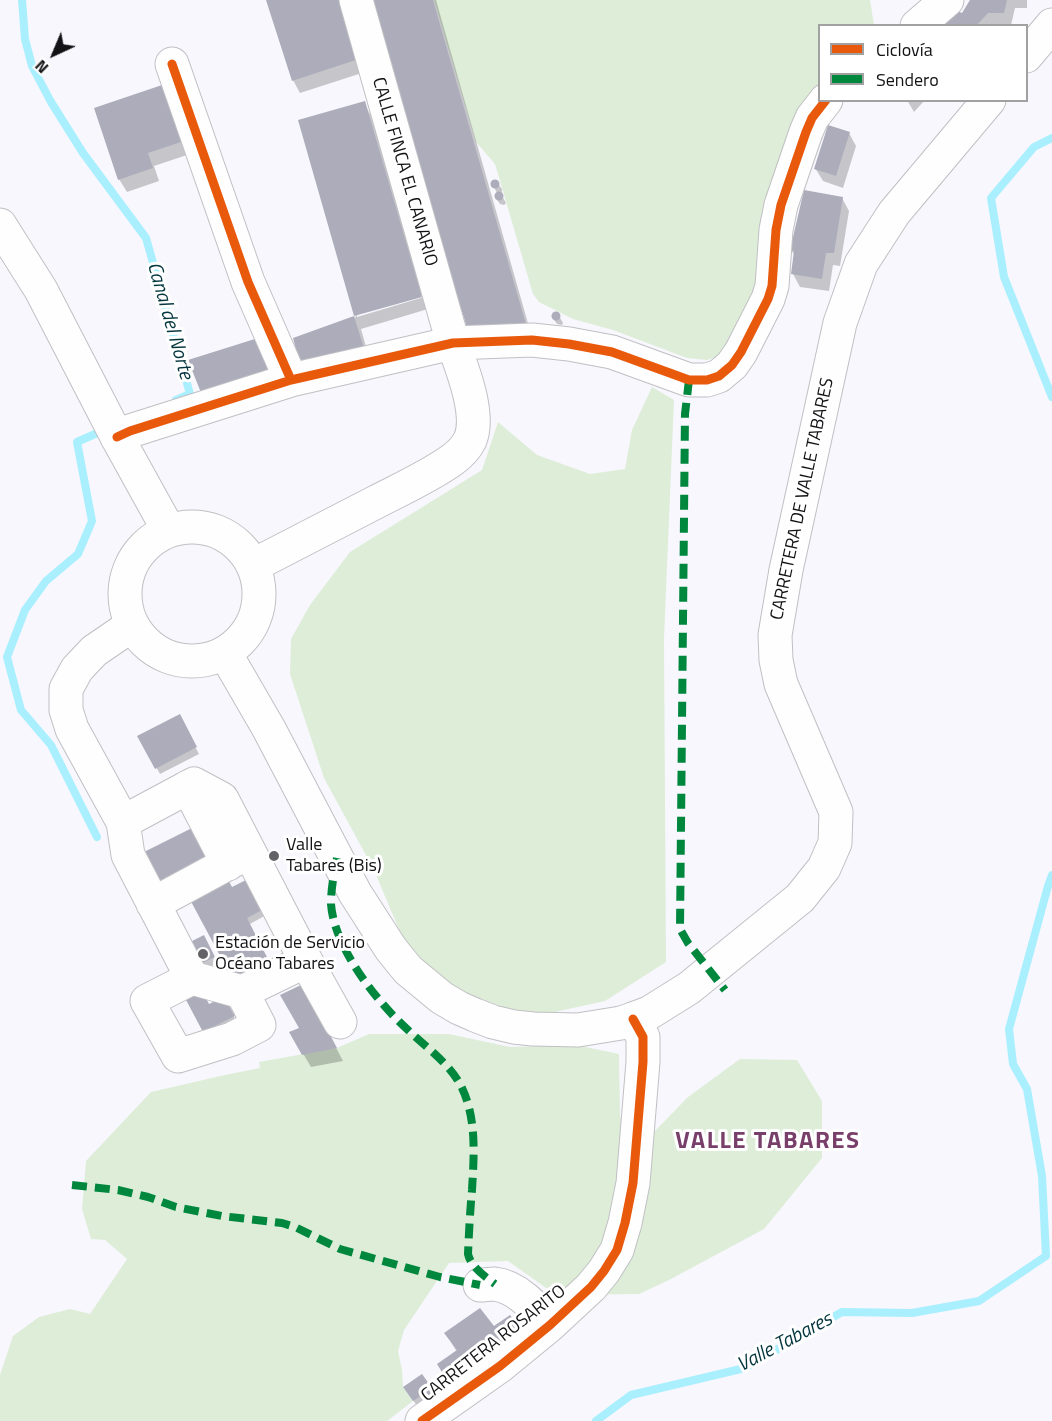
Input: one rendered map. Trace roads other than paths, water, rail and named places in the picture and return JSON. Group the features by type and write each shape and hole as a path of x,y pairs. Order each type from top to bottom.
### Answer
{"street":[{"name":"CALLE FINCA EL CANARIO","path":"254,565 453,460 463,451 474,425 473,409 463,369 453,343 356,0"},
{"path":"919,24 947,0"},
{"path":"1028,54 1052,25"},
{"path":"172,64 248,282 291,380"},
{"path":"117,437 291,380 453,343 532,340 569,344 612,352 689,380 707,380 719,376 732,365 741,352 768,298 772,286 776,230 781,205 806,132 812,118 824,102"},
{"name":"CARRETERA DE VALLE TABARES","path":"225,653 269,729 355,893 391,949 408,970 442,998 459,1008 493,1022 514,1027 578,1030 621,1023 649,1013 688,988 800,898 824,868 835,843 836,812 781,684 776,660 776,635 786,570 840,323 861,264 894,213 987,102"},
{"path":"0,225 41,290 117,437 169,531"},
{"path":"199,527 213,531 227,537 254,565 260,582 261,597 258,611 244,637 225,653 201,661 185,661 169,657 154,650 141,638 132,625 126,609 124,593 127,576 133,561 156,537 184,528 199,527"},
{"path":"132,625 94,651 78,669 66,689 66,710 72,729 123,822 128,855 192,978"},
{"path":"123,822 194,784 222,799 239,858 306,961 340,1022"},
{"path":"153,904 239,858"},
{"path":"242,992 259,1025 232,1039 177,1056 147,1001 192,978 242,992 306,961"},
{"name":"CARRETERA ROSARITO","path":"422,1421 500,1366 579,1300 604,1271 617,1250 633,1183 643,1062 642,1037 633,1019"},
{"path":"480,1285 495,1284 511,1290 541,1314 550,1325"}],"waterway":[{"name":"Canal del Norte","path":"22,0 25,39 32,66 51,102 83,153 146,238 190,394 176,400"},
{"name":"Valle Tabares","path":"1052,138 1034,147 991,198 1004,277 1052,397"},
{"name":"Canal del Norte","path":"97,837 51,745 21,710 7,657 25,610 46,581 78,554 92,521 77,442 104,430"},
{"name":"Valle Tabares","path":"596,1421 631,1395 745,1368 842,1312 912,1313 979,1301 1046,1256 1042,1176 1027,1089 1013,1064 1009,1029 1052,875"}],"place":[{"name":"Valle Tabares (Bis)","path":"274,856"},
{"name":"Estación de Servicio Océano Tabares","path":"203,954"}],"district":[{"name":"VALLE TABARES","path":"768,1142"}]}
